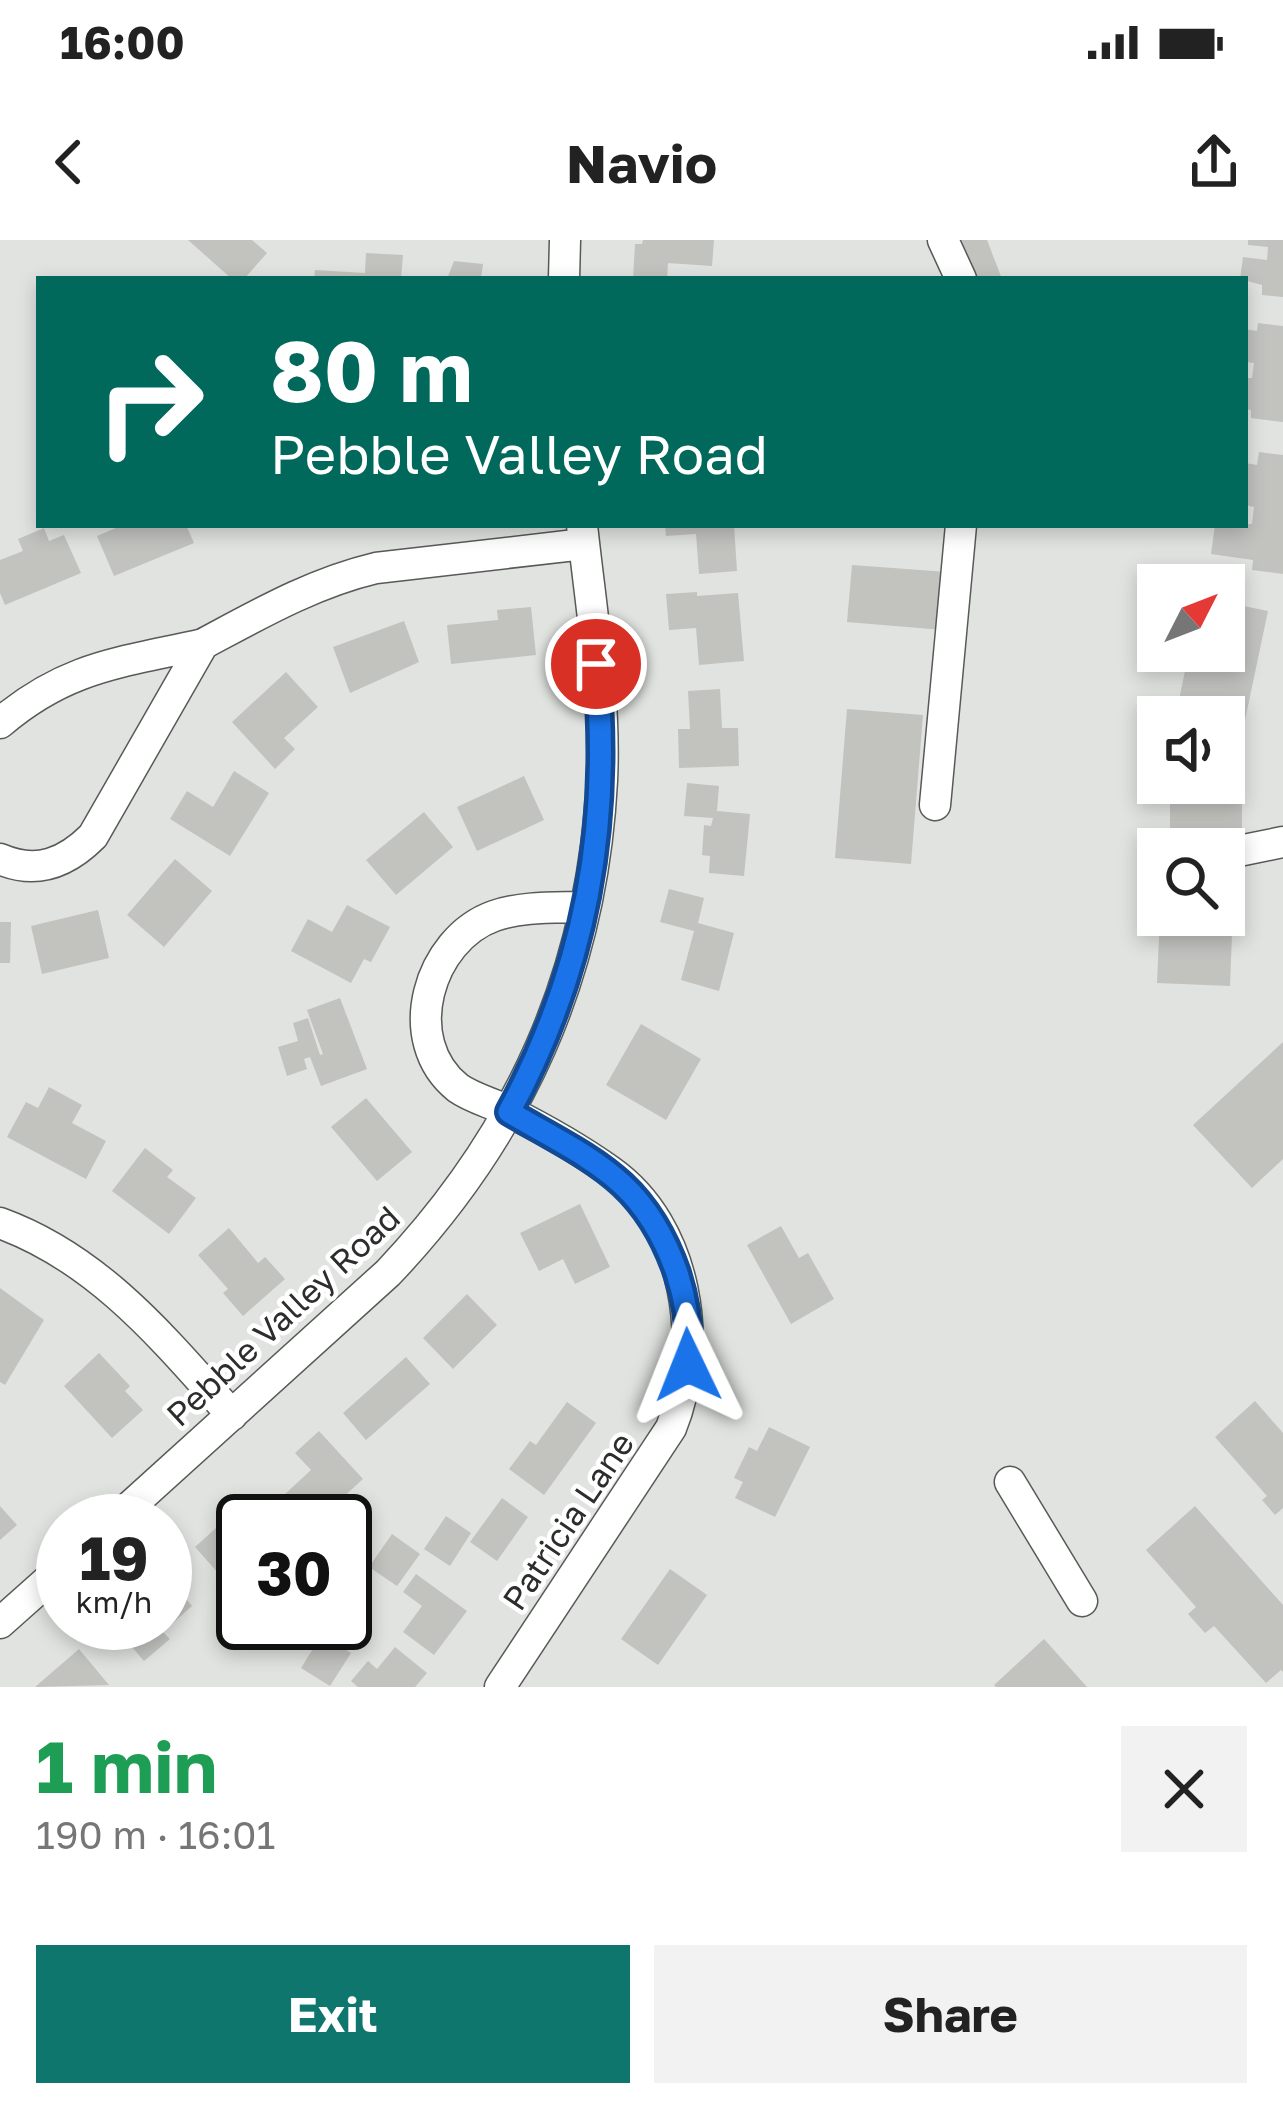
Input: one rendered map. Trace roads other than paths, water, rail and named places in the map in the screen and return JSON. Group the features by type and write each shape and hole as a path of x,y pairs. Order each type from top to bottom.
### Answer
{"street":[{"path":"564,276 565,240"},
{"path":"943,240 960,276"},
{"path":"935,805 961,528"},
{"path":"0,722 31,696 78,673 203,644 314,586 350,574 583,535"},
{"name":"Pebble Valley Road","path":"144,1494 388,1274 426,1233 469,1178 509,1112 558,1011 594,865 602,778 600,704 583,535"},
{"path":"0,859 22,867 55,864 72,857 93,836 203,644"},
{"path":"1245,850 1283,842"},
{"name":"Patricia Lane","path":"500,1687 671,1428 685,1387 689,1354 685,1297 667,1244 642,1202 613,1173 459,1088 443,1070 426,1025 431,981 452,944 471,927 518,910 585,907"},
{"path":"0,1223 92,1272 141,1314 232,1415"},
{"path":"1010,1482 1082,1601"},
{"path":"0,1623 36,1591"}]}
